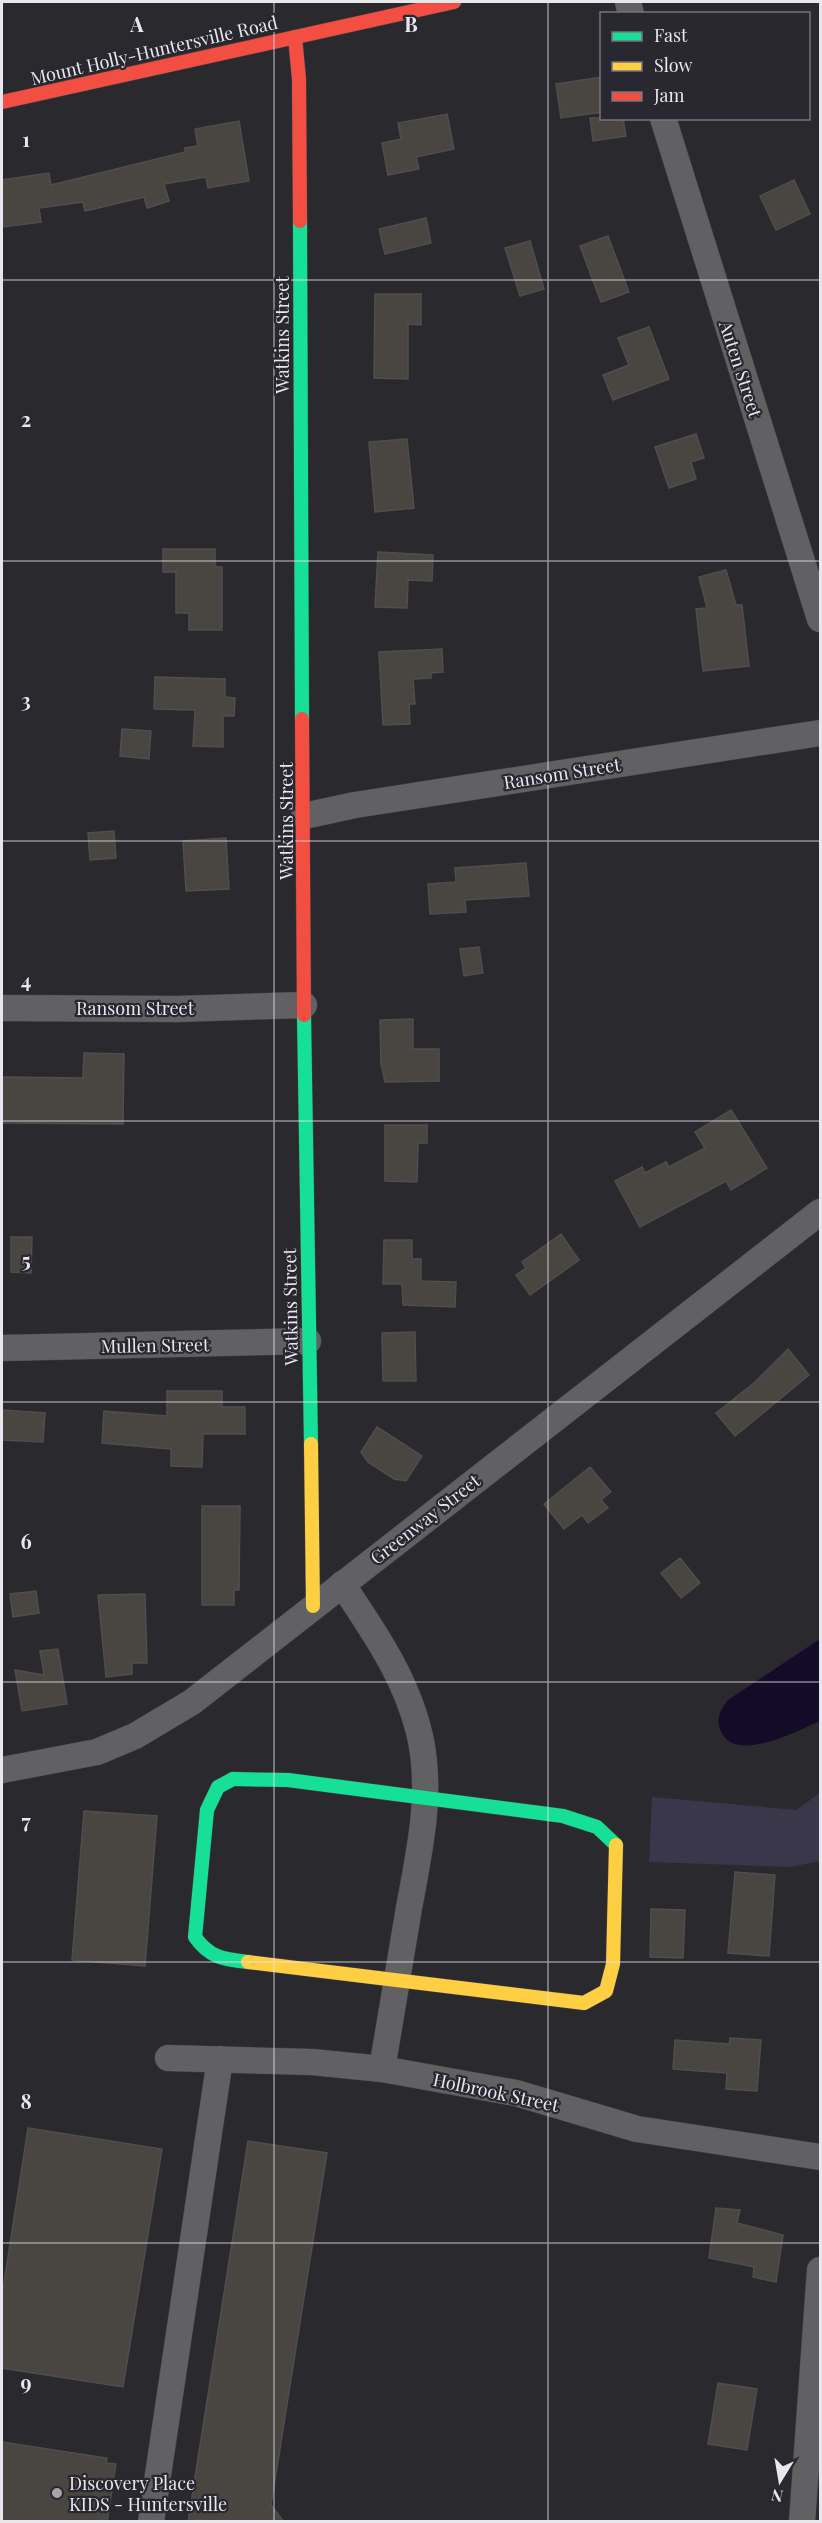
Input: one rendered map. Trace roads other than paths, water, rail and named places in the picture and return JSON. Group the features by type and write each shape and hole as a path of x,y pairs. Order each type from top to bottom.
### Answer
{"street":[{"name":"Mount Holly-Huntersville Road","path":"2,102 454,2"},
{"name":"Watkins Street","path":"295,37 300,79 300,505 304,1005 313,1606"},
{"name":"Auten Street","path":"664,120 820,619"},
{"name":"Ransom Street","path":"304,816 355,804 820,733"},
{"name":"Ransom Street","path":"2,1008 304,1005"},
{"name":"Greenway Street","path":"2,1770 81,1756 135,1736 192,1702 820,1212"},
{"name":"Mullen Street","path":"2,1348 308,1341"},
{"path":"342,1584 387,1650 407,1695 421,1740 426,1774 418,1856 382,2069"},
{"path":"232,1779 288,1780 563,1816 597,1827 617,1846 613,1964 606,1991 584,2003 397,1979 228,1960 206,1952 195,1938 207,1810 218,1787 232,1779"},
{"name":"Holbrook Street","path":"168,2058 312,2062 382,2069 516,2094 638,2129 820,2157"},
{"path":"151,2522 220,2059"},
{"path":"802,2522 820,2270"}],"place":[{"name":"Discovery Place KIDS - Huntersville","path":"57,2493"}]}
